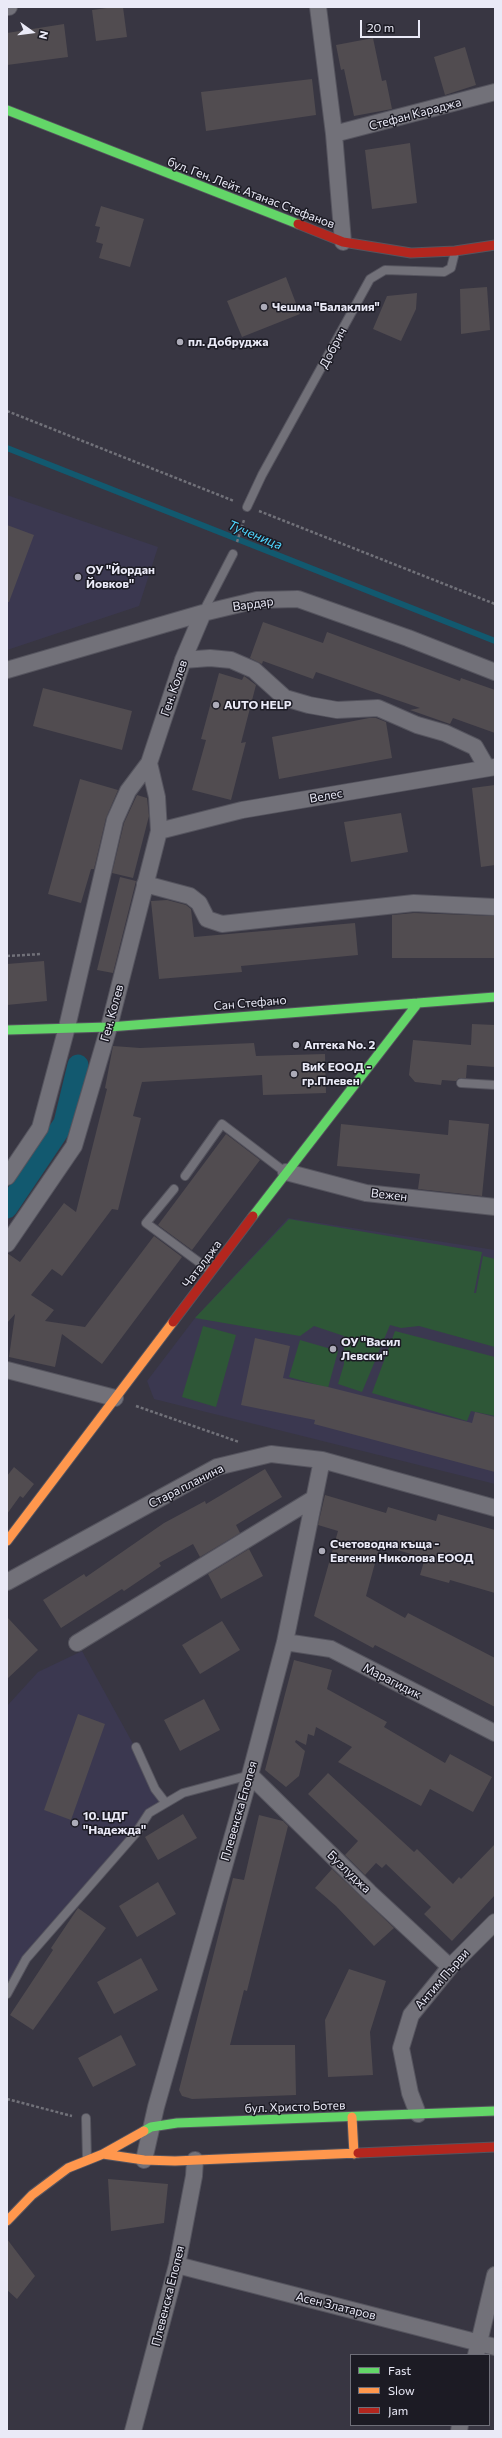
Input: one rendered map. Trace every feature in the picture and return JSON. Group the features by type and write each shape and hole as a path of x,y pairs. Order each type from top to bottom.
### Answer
{"main road":[{"name":"бул. Ген. Лейт. Атанас Стефанов","path":"7,110 343,242 411,253 455,251 495,244"},
{"name":"Сан Стефано","path":"7,1030 67,1027 109,1027 495,997"},
{"name":"Чаталджа","path":"7,1541 286,1172 418,1003"},
{"name":"бул. Христо Ботев","path":"7,2221 32,2195 52,2179 87,2159 103,2154 151,2127 177,2123 495,2111"},
{"path":"352,2117 354,2154"},
{"name":"бул. Христо Ботев","path":"103,2154 144,2160 195,2160 495,2147"}],"street":[{"path":"318,7 334,134 343,242"},
{"name":"Стефан Караджа","path":"334,134 495,92"},
{"name":"Вардар","path":"7,670 203,613 257,600 298,599 408,638 495,672"},
{"name":"Ген. Колев","path":"7,1177 40,1128 67,1027 115,820 128,791 149,763 183,660 203,613"},
{"path":"183,660 210,658 231,660 254,670 285,698 309,705 337,710 378,708 475,746 491,768"},
{"name":"Ген. Колев","path":"7,1244 74,1146 109,1027 159,831 157,797 149,763"},
{"name":"Велес","path":"159,831 242,810 491,768"},
{"path":"145,884 190,896 199,903 207,919 222,924 414,903 495,908"},
{"name":"Вежен","path":"286,1172 366,1193 495,1207"},
{"path":"7,1370 115,1398"},
{"name":"Стара планина","path":"7,1582 217,1467 271,1454 322,1460 495,1508"},
{"name":"Плевенска Епопея","path":"144,2160 151,2127 250,1775 285,1642 322,1460"},
{"path":"77,1643 313,1499"},
{"name":"Марагидик","path":"285,1642 331,1650 495,1734"},
{"name":"Бузлуджа","path":"250,1775 369,1892 450,1967"},
{"name":"Антим Първи","path":"418,2114 410,2093 401,2048 411,2015 450,1967 495,1922"},
{"name":"Плевенска Епопея","path":"133,2431 177,2266 194,2176 195,2160"},
{"name":"Асен Златаров","path":"177,2266 477,2349 495,2347"},
{"path":"477,2349 495,2275"}],"lane":[{"name":"Добрич","path":"247,507 262,475 370,279 385,270 444,272 451,268 455,251"},
{"path":"203,613 233,554"},
{"path":"461,1083 495,1085"},
{"path":"184,1176 222,1124 286,1172"},
{"path":"174,1189 146,1223 212,1271"},
{"path":"136,1747 155,1789 165,1802"},
{"path":"7,1994 26,1959 136,1833 149,1813 165,1802 183,1793 250,1775"},
{"path":"86,2118 87,2159"}],"path":[{"path":"7,956 42,954"},
{"path":"115,1398 241,1443"},
{"path":"7,2099 75,2117"}],"shaded area":[{"name":"ОУ \"Йордан Йовков\"","path":"7,495 158,547 139,606 7,650"},
{"name":"ОУ \"Васил Левски\"","path":"288,1218 495,1250 495,1484 154,1399 147,1381 195,1318"},
{"name":"10. ЦДГ \"Надежда\"","path":"82,1651 165,1802 149,1813 26,1959 7,1994 7,1706 38,1672"}],"green space":[{"path":"289,1219 482,1252 474,1293 476,1293 483,1256 495,1259 495,1347 419,1326 401,1328 390,1325 362,1392 338,1384 344,1364 344,1336 314,1326 300,1336 195,1318"},
{"path":"203,1326 236,1335 216,1407 182,1397"},
{"path":"395,1331 495,1357 495,1416 471,1411 467,1421 372,1393"},
{"path":"300,1340 338,1351 328,1388 289,1377"}],"building":[{"path":"123,7 127,37 96,41 92,10"},
{"path":"64,24 68,57 7,65 7,33"},
{"path":"373,38 382,81 386,80 392,109 354,116 344,69 341,70 336,45"},
{"path":"465,47 476,85 445,95 434,57"},
{"path":"312,79 316,115 206,131 201,92"},
{"path":"410,143 417,203 372,209 365,150"},
{"path":"101,206 144,219 130,267 99,258 103,244 96,242 100,227 95,226"},
{"name":"Чешма \"Балаклия\"","path":"286,277 300,314 242,337 227,301"},
{"path":"487,287 490,330 461,334 460,289"},
{"path":"417,293 416,309 401,341 373,329 387,296"},
{"path":"7,525 34,535 9,602 7,602"},
{"path":"263,622 323,643 327,632 460,681 461,678 495,690 495,733 453,718 450,724 410,710 420,708 316,672 313,679 263,661 262,664 250,658"},
{"path":"219,673 242,680 244,676 256,685 241,743 246,742 231,800 192,790 206,740 201,739"},
{"path":"43,688 132,711 122,750 33,726"},
{"path":"369,718 376,718 386,722 392,758 279,779 272,737"},
{"path":"80,779 118,790 106,818 94,869 91,869 81,903 48,894"},
{"path":"495,785 495,865 481,867 472,788"},
{"path":"137,795 147,798 149,816 133,878 112,873 124,823"},
{"path":"401,813 408,852 351,862 344,822"},
{"path":"120,877 136,881 113,973 97,970"},
{"path":"167,900 186,905 191,909 194,937 355,923 358,955 241,966 242,972 159,979 151,901"},
{"path":"414,913 495,916 495,958 392,958 392,915"},
{"path":"44,961 47,1001 7,1005 7,964"},
{"path":"472,1024 495,1025 495,1067 467,1065 466,1078 459,1078 456,1081 442,1080 441,1085 415,1082 409,1075 413,1040 471,1045"},
{"path":"254,1043 256,1056 325,1054 326,1093 263,1095 262,1075 142,1082 133,1116 141,1118 118,1210 112,1209 62,1276 52,1269 31,1295 54,1310 45,1321 85,1327 154,1236 182,1257 102,1364 62,1334 55,1367 9,1357 15,1314 7,1323 7,1253 20,1262 64,1203 76,1212 107,1089 105,1088 113,1046 140,1048"},
{"path":"449,1120 489,1124 482,1196 418,1189 420,1174 337,1166 341,1124 448,1135"},
{"path":"226,1134 260,1160 192,1250 158,1225"},
{"path":"255,1338 290,1346 283,1378 328,1387 472,1423 475,1412 495,1417 495,1472 314,1424 315,1420 241,1405"},
{"path":"14,1467 34,1484 23,1498 20,1496 7,1514 7,1476"},
{"path":"265,1469 282,1497 236,1525 240,1533 200,1557 193,1544 159,1563 161,1566 124,1591 122,1589 61,1628 43,1600 84,1574 86,1577 164,1523 205,1501 206,1504"},
{"path":"325,1495 386,1513 388,1507 436,1521 438,1514 495,1530 495,1593 450,1580 449,1583 420,1575 425,1558 380,1545 366,1596 405,1618 408,1613 495,1658 495,1707 375,1645 373,1648 314,1616 338,1531 318,1525"},
{"path":"249,1549 263,1576 221,1599 208,1574"},
{"path":"7,1617 38,1650 7,1679"},
{"path":"222,1621 240,1650 200,1674 182,1645"},
{"path":"294,1660 332,1670 327,1689 387,1722 384,1727 445,1763 450,1754 492,1777 473,1812 430,1789 421,1806 338,1762 352,1747 316,1727 314,1736 308,1734 306,1745 296,1740 295,1742 305,1751 299,1776 286,1787 265,1770"},
{"path":"204,1699 220,1730 180,1751 164,1720"},
{"name":"10. ЦДГ \"Надежда\"","path":"78,1714 105,1724 71,1820 44,1810"},
{"path":"328,1773 414,1852 417,1849 453,1884 459,1877 461,1879 495,1844 495,1895 452,1941 424,1914 431,1907 386,1864 382,1868 376,1863 365,1875 345,1855 358,1841 308,1794"},
{"path":"183,1814 197,1838 158,1860 145,1837"},
{"path":"259,1815 283,1821 288,1826 247,1991 244,1990 230,2045 295,2045 296,2095 192,2099 182,2096 179,2090 233,1878 244,1880"},
{"path":"332,1869 394,1928 374,1946 336,1906 315,1888"},
{"path":"158,1882 176,1914 137,1937 119,1906"},
{"path":"78,1908 106,1928 33,2030 10,2015 53,1950 51,1948"},
{"path":"141,1958 158,1990 114,2014 97,1982"},
{"path":"349,1969 386,1981 370,2032 373,2075 328,2077 325,2020"},
{"path":"121,2035 136,2065 93,2087 78,2058"},
{"path":"108,2179 168,2184 164,2223 111,2231"},
{"path":"7,2239 35,2276 17,2299 7,2290"}],"waterway":[{"name":"Тученица","path":"7,448 495,641"},
{"path":"7,1208 64,1123 78,1065"}],"traffic: fast":[{"path":"7,110 298,224"},
{"path":"7,1030 109,1027 495,997"},
{"path":"253,1216 418,1003"},
{"path":"144,2131 151,2127 177,2123 495,2111"}],"traffic: slow":[{"path":"7,1541 173,1322"},
{"path":"352,2117 354,2154"},
{"path":"7,2221 32,2195 68,2168 103,2154 144,2131"},
{"path":"103,2154 144,2160 175,2161 358,2153"}],"traffic: jam":[{"path":"298,224 343,242 411,253 455,251 495,245"},
{"path":"173,1322 253,1216"},
{"path":"358,2153 495,2147"}],"place":[{"name":"Чешма \"Балаклия\"","path":"264,307"},
{"name":"пл. Добруджа","path":"180,342"},
{"name":"ОУ \"Йордан Йовков\"","path":"78,577"},
{"name":"AUTO HELP","path":"216,705"},
{"name":"Аптека No. 2","path":"296,1045"},
{"name":"ВиК ЕООД - гр.Плевен","path":"294,1074"},
{"name":"ОУ \"Васил Левски\"","path":"333,1349"},
{"name":"Счетоводна къща - Евгения Николова ЕООД","path":"322,1551"},
{"name":"10. ЦДГ \"Надежда\"","path":"75,1823"}]}
